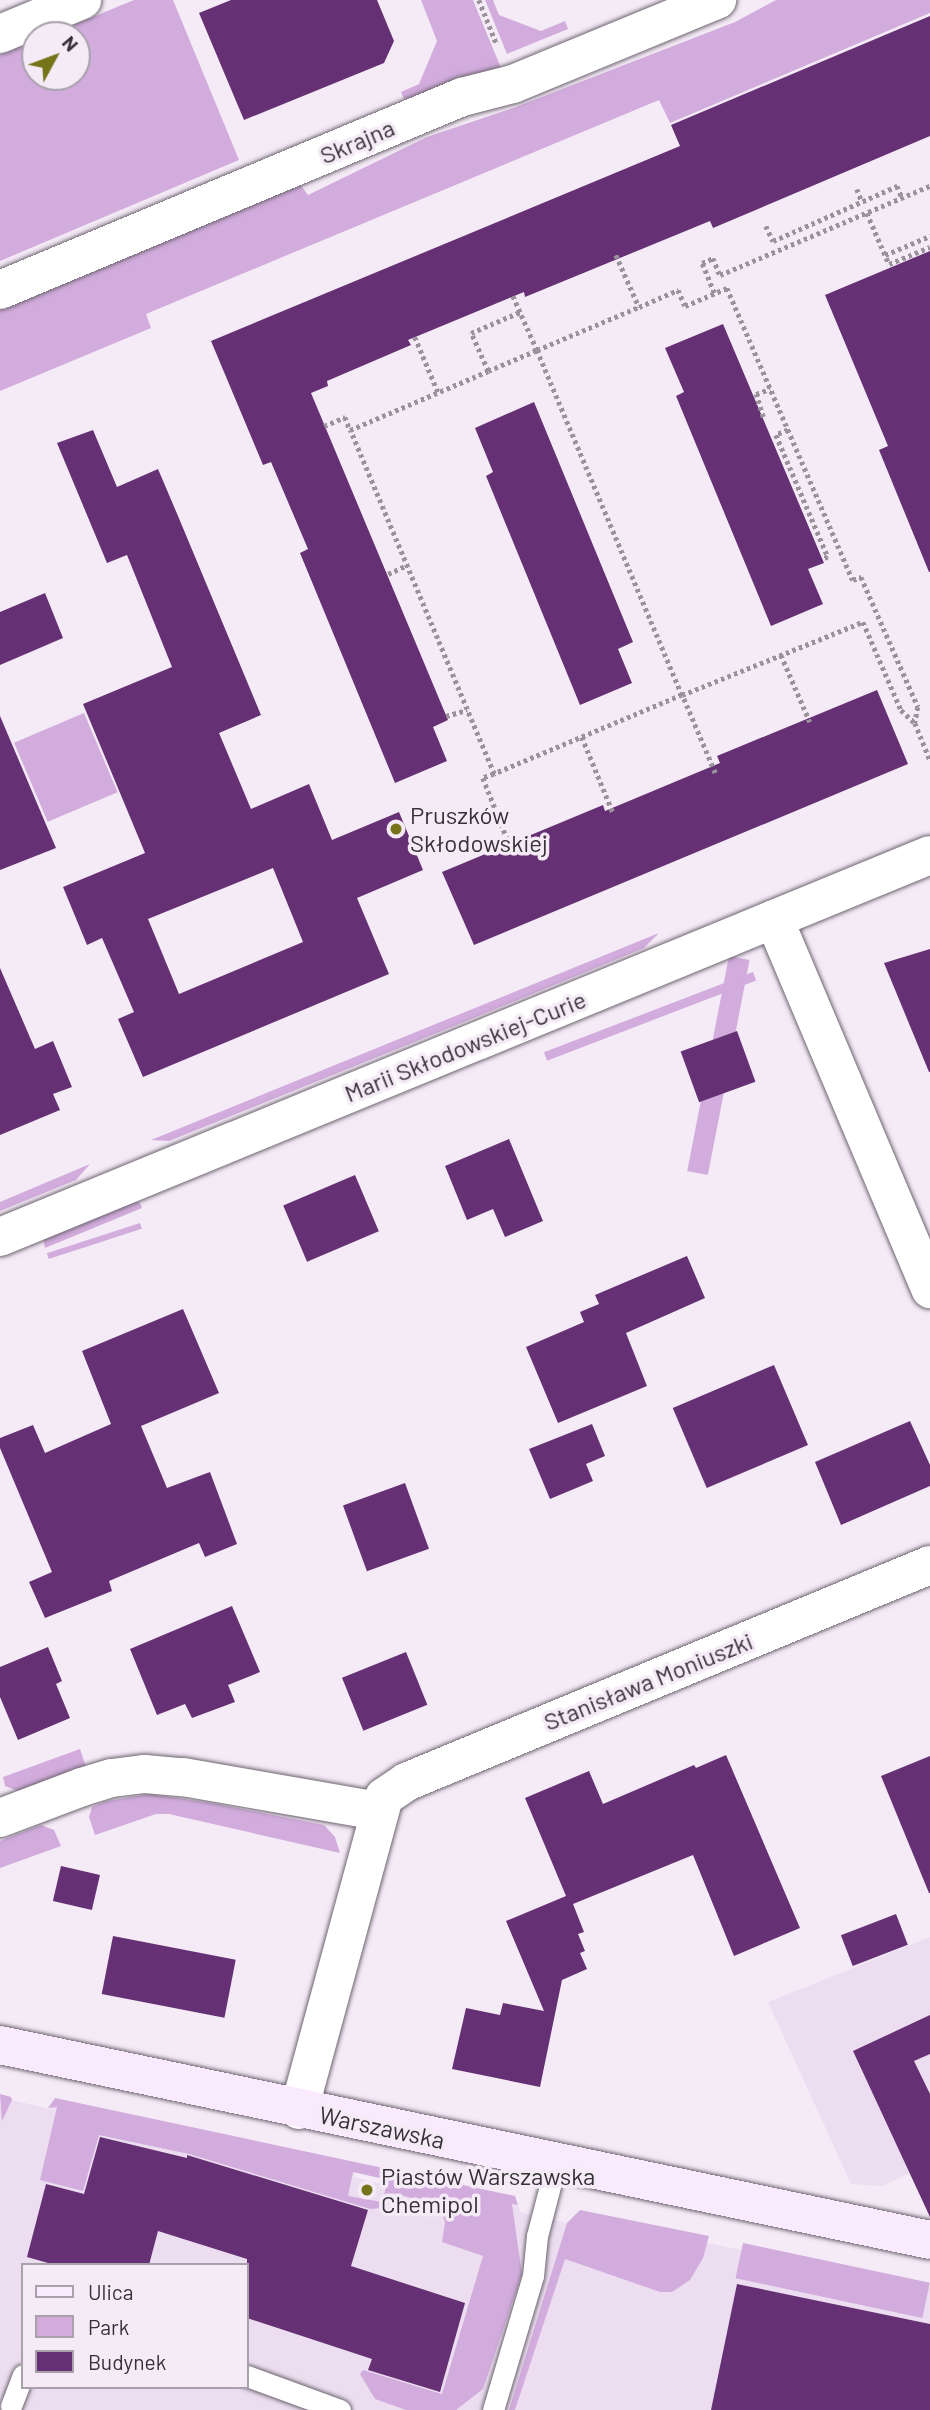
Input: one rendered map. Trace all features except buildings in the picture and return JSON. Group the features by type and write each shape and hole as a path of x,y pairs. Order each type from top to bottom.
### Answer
{"street":[{"path":"0,34 82,0"},
{"name":"Skrajna","path":"0,290 462,97 513,84 717,0"},
{"name":"Marii Skłodowskiej-Curie","path":"0,1237 930,855"},
{"path":"774,919 930,1289"},
{"name":"Stanisława Moniuszki","path":"299,2110 378,1811 384,1797 406,1782 930,1565"},
{"path":"0,1818 82,1787 112,1778 145,1774 183,1777 378,1811"},
{"name":"Warszawska","path":"0,2045 299,2110 930,2240"}],"lane":[{"path":"493,2410 533,2276 537,2236 556,2163"},
{"path":"248,2376 340,2410"},
{"path":"11,2406 21,2380"}],"path":[{"path":"715,293 702,263 713,258 720,275 930,186"},
{"path":"766,226 773,241 897,187 902,198"},
{"path":"857,189 862,202"},
{"path":"867,213 889,264 930,248"},
{"path":"885,255 930,236"},
{"path":"616,255 639,307"},
{"path":"350,430 678,290 685,306 727,288 853,580 861,577 918,707 915,723"},
{"path":"513,296 715,773"},
{"path":"488,371 471,333 520,312"},
{"path":"415,337 438,392"},
{"path":"763,417 756,394 770,389"},
{"path":"324,426 345,417 494,774"},
{"path":"788,430 776,435 828,557 822,559"},
{"path":"387,574 407,565"},
{"path":"512,851 483,778 863,622 901,710 915,723 930,760"},
{"path":"781,655 810,722"},
{"path":"446,716 467,710"},
{"path":"582,737 614,815"}],"shaded area":[{"path":"930,1937 930,2163 883,2186 851,2184 768,2002"},
{"path":"0,2094 11,2097 12,2100 50,2109 51,2106 355,2172 354,2177 384,2184 385,2179 511,2203 518,2205 521,2213 567,2223 574,2216 930,2288 930,2410 0,2410"}],"green space":[{"path":"134,0 173,0 239,160 0,261 0,55 21,47 21,91 91,91 91,21 83,21"},
{"path":"421,0 473,0 501,68 460,86 404,99 401,92 419,84 437,41"},
{"path":"485,0 493,0 499,15 541,31 565,21 568,29 507,54"},
{"path":"776,0 930,0 930,13 670,123 659,100 146,314 151,328 0,391 0,300 295,177 308,195 427,137 516,107 735,22"},
{"path":"84,713 118,792 48,822 14,743"},
{"path":"659,933 644,948 464,1022 169,1141 151,1140"},
{"path":"729,956 750,960 708,1175 687,1171"},
{"path":"753,972 756,980 547,1061 544,1052"},
{"path":"90,1164 76,1180 0,1211 0,1202"},
{"path":"133,1200 140,1203 142,1208 45,1248 43,1237"},
{"path":"140,1223 142,1229 49,1259 47,1253"},
{"path":"80,1749 86,1767 21,1792 5,1786 3,1777"},
{"path":"150,1794 324,1825 335,1837 340,1853 169,1814 156,1814 95,1835 89,1817 92,1807 107,1801"},
{"path":"41,1825 54,1830 61,1846 0,1868 0,1841"},
{"path":"0,2094 11,2097 12,2100 2,2121"},
{"path":"55,2098 515,2196 518,2205 512,2204 522,2274 483,2389 456,2410 406,2410 375,2399 360,2374 363,2370 442,2394 483,2256 442,2242 445,2222 439,2205 392,2193 381,2208 370,2209 189,2154 99,2135 83,2191 40,2180 57,2107 48,2108","holes":["353,2172 388,2180 382,2202 348,2196"]},
{"path":"580,2210 709,2236 703,2258 690,2280 672,2292 660,2292 565,2259 515,2410 509,2410 567,2223"},
{"path":"743,2243 930,2283 922,2318 736,2278"}],"place":[{"name":"Pruszków Skłodowskiej","path":"396,829"},
{"name":"Piastów Warszawska Chemipol","path":"367,2190"}]}
